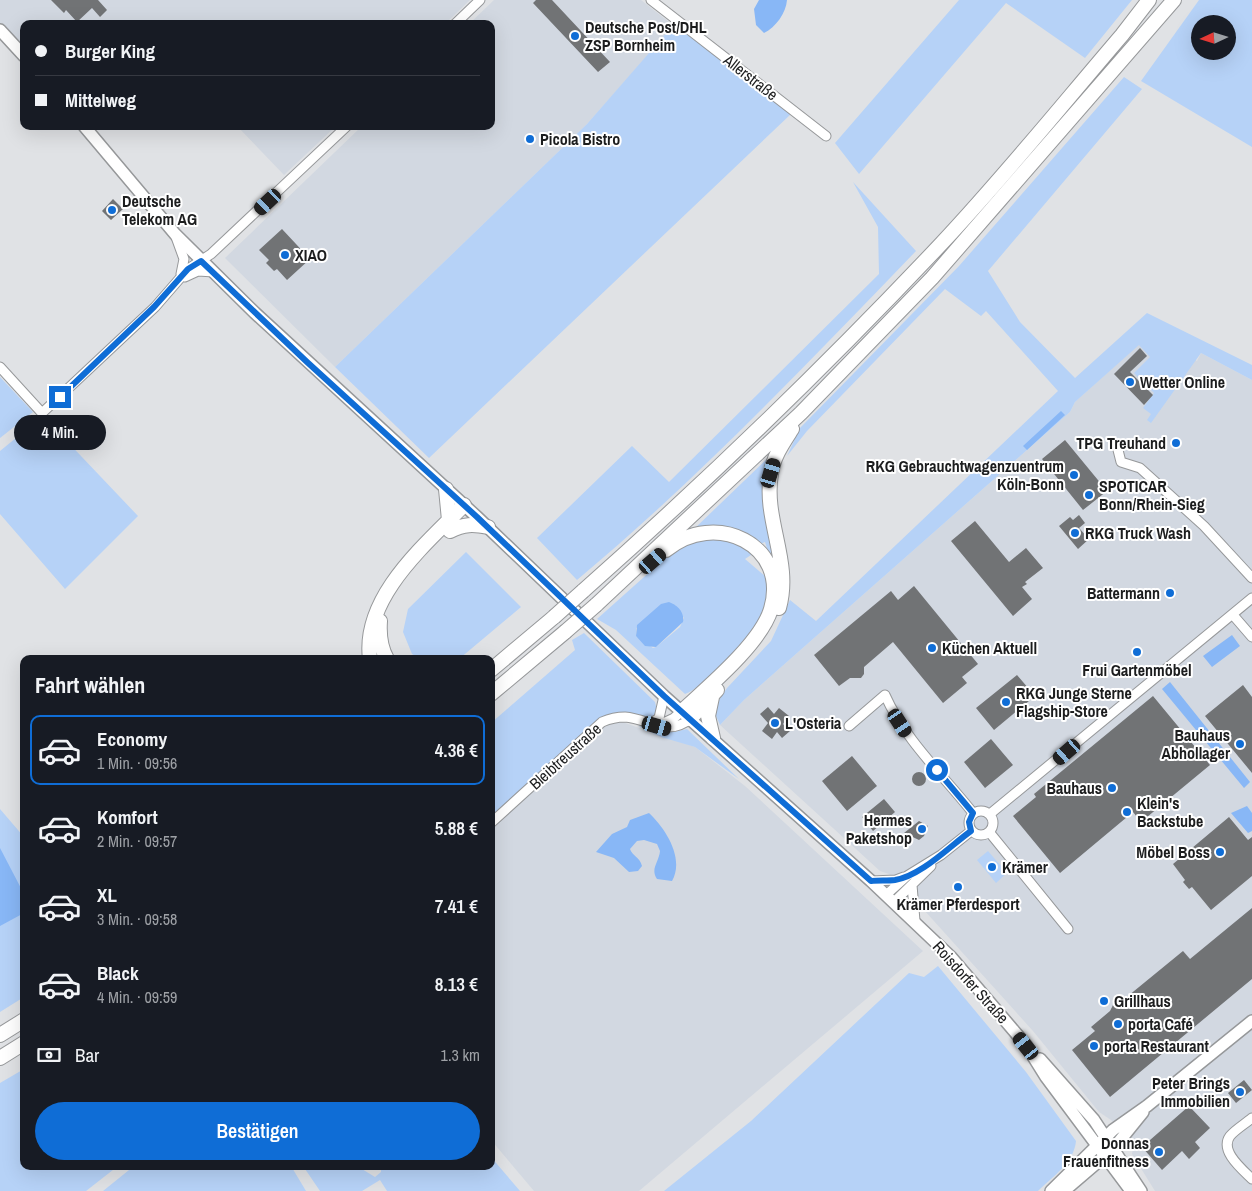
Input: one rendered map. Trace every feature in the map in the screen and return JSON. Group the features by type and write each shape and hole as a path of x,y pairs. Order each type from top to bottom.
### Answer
{"highway":[{"path":"495,667 554,617 714,472 941,244 1122,35 1149,0"},
{"path":"620,585 801,413 932,278 1174,0"},
{"path":"686,715 712,695 767,635 778,612 784,582 769,496 771,473 777,454 801,413"},
{"path":"446,489 450,526"},
{"path":"384,655 379,634 381,614 388,600 466,507"},
{"path":"370,655 372,625 380,602 393,582 450,526 471,524 488,528"},
{"path":"495,691 596,604 644,569 675,542 705,532 719,532 740,538 754,547 768,567 774,596 772,607 763,627 686,715"},
{"path":"495,662 514,651"},
{"path":"712,695 708,716 712,738"},
{"path":"0,1035 20,1022"},
{"path":"0,1058 20,1046"}],"main road":[{"path":"0,30 20,52"},
{"name":"Roisdorfer Straße","path":"87,130 175,234 201,261 307,362 466,507 664,696 915,921 981,991 1026,1046 1055,1073 1109,1153 1141,1191"},
{"path":"1051,1191 1101,1142 1252,1021"},
{"path":"1064,1191 1109,1153 1147,1106"},
{"name":"Roisdorfer Straße","path":"1109,1153 1131,1191"}],"street":[{"path":"459,20 480,0"},
{"name":"Allerstraße","path":"651,0 826,136"},
{"path":"0,367 42,413 154,307 188,269 211,254 344,130"},
{"path":"175,234 184,259 182,271 176,282"},
{"path":"176,282 194,272 214,272"},
{"path":"1118,450 1121,462 1140,468 1204,526 1252,578"},
{"path":"990,814 1252,598"},
{"path":"1233,615 1252,637"},
{"path":"849,726 875,706 885,695 908,735 973,813"},
{"path":"653,725 662,712 664,696"},
{"name":"Bleibtreustraße","path":"495,819 602,722 613,718 626,717 667,729 677,727 686,715"},
{"path":"982,810 990,814 994,824 990,832 980,836 971,831 969,822 973,813 982,810"},
{"path":"871,881 896,880 907,876 940,855 971,831"},
{"path":"990,832 1068,929"},
{"path":"890,899 912,885 940,855"},
{"path":"890,899 907,876"},
{"path":"912,885 915,921"},
{"path":"1252,1118 1230,1136 1227,1147 1231,1156 1252,1179"}],"shaded area":[{"path":"0,0 470,0 449,20 20,20 20,45 0,24"},
{"path":"494,0 641,0 674,26 587,124 335,367 225,258 358,130 495,130 495,20 473,20"},
{"path":"959,0 1132,0 1085,58 1006,3 859,174 835,143"},
{"path":"1199,0 1252,0 1252,147 1141,81"},
{"path":"677,25 791,114 429,458 335,367 587,124 670,29"},
{"path":"1124,77 1142,89 988,271 1020,322 1075,378 1147,313 1252,365 1252,380 1201,353 1151,423 1147,420 1151,414 1143,408 1154,393 1134,373 1150,357 1139,345 1075,402 1070,412 744,700 720,725 713,709 727,688 771,641 790,600 816,621 1058,391 986,311 981,316 945,289 807,431 787,456 800,428 959,266"},
{"path":"241,130 332,130 284,175"},
{"path":"853,182 916,251 793,378 709,461 622,542 577,580 537,538 632,446 669,482 879,274 878,227"},
{"path":"1149,335 1197,361 1201,353 1252,380 1252,1191 1155,1191 1132,1154 1134,1144 1111,1120 1099,1112 1033,1031 924,910 919,901 889,874 880,871 720,725 744,700 1070,412 1075,402"},
{"path":"0,377 33,412 0,438"},
{"path":"43,416 138,516 65,589 0,514 0,451"},
{"path":"774,452 775,574 765,542 757,545 692,531"},
{"path":"718,536 754,553 745,559 766,577 768,601 755,626 732,654 706,680 685,694 616,630 597,619 672,552 698,539","holes":["675,605 684,618 680,627 656,647 653,648 636,636 636,628"]},
{"path":"466,552 521,607 464,655 412,654 403,632 408,609"},
{"path":"584,633 655,702 657,711 652,717 615,715 600,719 592,724 495,813 495,720 575,650 572,640"},
{"path":"605,715 607,725 622,722 695,747 745,786 923,951 639,1191 534,1191 495,1145 495,813 592,724"},
{"path":"638,726 674,732 687,729 739,779 695,747 661,737"},
{"path":"0,809 20,832 20,1000 0,1012"},
{"name":"Krämer","path":"988,851 1007,873 996,883 977,860"},
{"path":"938,966 1026,1072 1076,1141 1067,1163 1038,1191 664,1191 751,1121 909,973 924,977"},
{"path":"20,1071 20,1170 113,1170 86,1191 0,1191 0,1083"},
{"path":"495,1162 520,1191 387,1191 380,1180 362,1191 320,1191 306,1170 364,1170 375,1177 381,1170 495,1170"},
{"path":"129,1170 293,1170 306,1191 103,1191"}],"water":[{"path":"759,0 787,0 785,10 780,19 764,33 756,25 754,9"},
{"path":"1061,411 1065,415 1027,450 1023,446"},
{"path":"669,602 680,609 683,615 683,622 656,647 645,646 636,636 637,625 661,604"},
{"path":"1232,635 1240,646 1212,667 1203,656"},
{"path":"1170,682 1250,782 1244,788 1162,689"},
{"path":"1247,806 1252,813 1252,831 1248,833 1231,813"},
{"path":"649,813 667,835 675,853 676,863 672,881 657,879 655,875 654,872 660,851 657,844 644,840 637,841 630,849 641,863 642,866 638,871 629,872 614,858 596,852 612,834 627,827 630,820"},
{"path":"0,848 20,886 20,915 0,926"}],"building":[{"path":"51,0 98,0 107,10 100,17 92,8 79,20 75,20 66,10 64,13"},
{"name":"Deutsche Post/DHL ZSP Bornheim","path":"536,0 552,0 610,62 598,72 533,3"},
{"name":"Deutsche Telekom AG","path":"113,199 123,209 111,220 102,211"},
{"name":"XIAO","path":"282,229 310,259 287,280 277,269 274,271 266,263 269,260 259,250"},
{"name":"Wetter Online","path":"1140,348 1147,356 1130,372 1153,395 1144,405 1114,374"},
{"name":"RKG Gebrauchtwagenzuentrum Köln-Bonn","path":"1065,440 1107,491 1083,510 1042,459"},
{"name":"RKG Truck Wash","path":"1079,515 1085,523 1079,528 1089,539 1078,549 1059,526 1070,517 1073,520"},
{"path":"975,521 1009,562 1026,548 1043,568 1025,582 1027,584 1022,587 1032,599 1013,616 951,541"},
{"name":"Küchen Aktuell","path":"914,586 978,664 962,677 967,683 943,703 893,642 864,667 864,674 861,678 850,678 839,686 814,655 891,591 898,600"},
{"name":"RKG Junge Sterne Flagship-Store","path":"1017,675 1035,696 994,730 976,708"},
{"name":"Bauhaus Abhollager","path":"1243,685 1252,697 1252,773 1205,716"},
{"name":"Bauhaus","path":"1153,696 1210,765 1141,822 1133,812 1060,873 1013,816 1036,797 1034,794"},
{"name":"L'Osteria","path":"768,707 774,714 779,708 789,716 783,724 790,731 782,738 777,732 772,739 762,731 768,723 760,714"},
{"path":"991,739 1013,765 985,788 964,762"},
{"path":"852,756 877,786 847,811 822,781"},
{"path":"919,772 924,774 926,779 924,784 919,786 914,784 912,779 914,774"},
{"path":"884,799 895,812 873,831 862,817"},
{"name":"Möbel Boss","path":"1229,817 1248,840 1252,837 1252,876 1211,910 1192,887 1189,889 1183,882 1185,880 1173,864"},
{"path":"919,821 928,826 924,836 919,840 904,833"},
{"path":"1252,908 1252,979 1110,1097 1072,1050 1095,1031 1091,1027 1110,1011 1113,1005 1115,1007 1123,1000 1124,996 1128,996 1183,951 1190,959"},
{"name":"Peter Brings Immobilien","path":"1244,1080 1252,1090 1236,1103 1228,1093"},
{"path":"1189,1106 1210,1128 1195,1142 1200,1148 1189,1159 1182,1151 1162,1170 1142,1147"}],"place":[{"name":"Deutsche Post/DHL ZSP Bornheim","path":"575,36"},
{"name":"Picola Bistro","path":"530,139"},
{"name":"Deutsche Telekom AG","path":"112,210"},
{"name":"XIAO","path":"285,255"},
{"name":"Wetter Online","path":"1130,382"},
{"name":"TPG Treuhand","path":"1176,443"},
{"name":"RKG Gebrauchtwagenzuentrum Köln-Bonn","path":"1074,475"},
{"name":"SPOTICAR Bonn/Rhein-Sieg","path":"1089,495"},
{"name":"RKG Truck Wash","path":"1075,533"},
{"name":"Battermann","path":"1170,593"},
{"name":"Küchen Aktuell","path":"932,648"},
{"name":"Frui Gartenmöbel","path":"1137,652"},
{"name":"RKG Junge Sterne Flagship-Store","path":"1006,702"},
{"name":"L'Osteria","path":"775,723"},
{"name":"Bauhaus Abhollager","path":"1240,744"},
{"name":"Bauhaus","path":"1112,788"},
{"name":"Klein's Backstube","path":"1127,812"},
{"name":"Hermes Paketshop","path":"922,829"},
{"name":"Möbel Boss","path":"1220,852"},
{"name":"Krämer","path":"992,867"},
{"name":"Krämer Pferdesport","path":"958,887"},
{"name":"Grillhaus","path":"1104,1001"},
{"name":"porta Café","path":"1118,1024"},
{"name":"porta Restaurant","path":"1094,1046"},
{"name":"Peter Brings Immobilien","path":"1240,1092"},
{"name":"Donnas Frauenfitness","path":"1159,1152"}],"route":[{"path":"60,397 154,307 188,269 201,261 307,362 477,517 664,696 871,881 896,880 907,876 940,855 971,831 969,822 973,813 937,770"}]}
